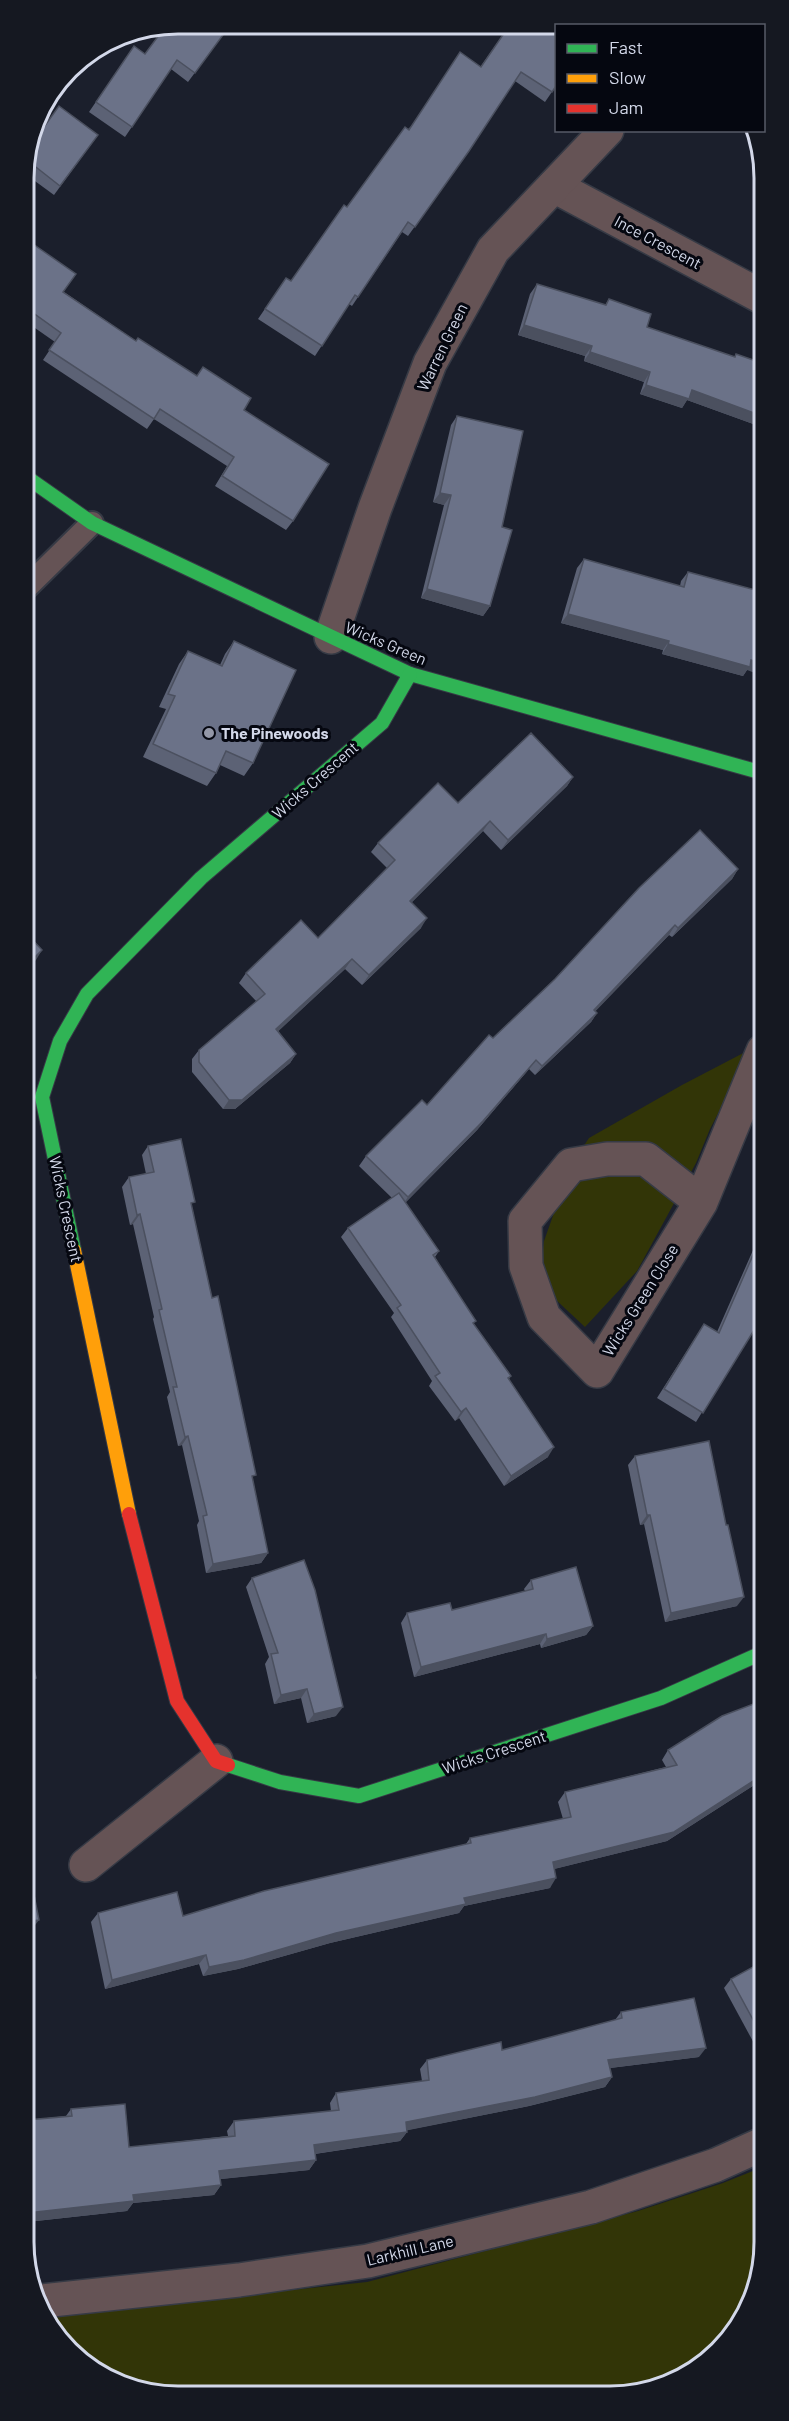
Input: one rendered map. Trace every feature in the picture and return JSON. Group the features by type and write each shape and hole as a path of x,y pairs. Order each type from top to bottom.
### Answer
{"street":[{"name":"Warren Green","path":"331,637 375,508 430,363 493,250 605,132"},
{"name":"Ince Crescent","path":"554,186 754,293"},
{"name":"Wicks Green","path":"35,483 92,523 410,674 754,770"},
{"name":"Wicks Crescent","path":"35,1097 60,1041 87,994 201,878 382,723 410,674"},
{"name":"Wicks Green Close","path":"701,1202 646,1160 607,1159 571,1165 525,1221 526,1266 544,1317 597,1371 701,1202 754,1073"},
{"name":"Wicks Crescent","path":"35,1100 125,1497 177,1701 216,1761 280,1782 359,1796 661,1698 754,1656"},
{"path":"86,1865 216,1761"},
{"name":"Larkhill Lane","path":"47,2300 239,2280 368,2261 591,2207 716,2165 754,2148"}],"lane":[{"path":"35,581 92,523"}],"green space":[{"path":"751,1049 710,1129 696,1163 637,1271 585,1327 555,1299 541,1265 544,1241 571,1165 589,1138"},
{"path":"754,2170 754,2252 752,2271 744,2298 725,2330 698,2357 674,2372 639,2384 610,2386 178,2386 150,2384 115,2372 91,2357 64,2330 55,2315 367,2282 638,2211"}],"building":[{"path":"224,34 195,73 177,60 132,127 96,102 134,46 145,54 158,36"},
{"path":"504,34 555,34 555,88 552,92 521,72 415,227 408,222 358,297 355,295 322,346 265,309 286,278 291,281 344,205 347,207 405,127 409,130 460,52 481,67"},
{"path":"59,106 98,135 60,186 35,167 43,128"},
{"path":"35,245 76,274 63,292 136,341 138,338 197,376 203,367 251,398 244,410 329,464 293,521 222,476 234,457 160,409 154,419 49,350 61,333 35,314"},
{"path":"537,284 606,305 609,299 651,314 647,327 735,357 736,354 754,360 754,413 692,390 689,399 646,385 650,372 590,352 592,346 524,325"},
{"path":"457,416 523,431 502,527 512,530 490,606 427,589 451,495 440,493"},
{"path":"584,559 684,587 688,572 754,590 754,661 751,660 750,667 668,644 669,641 568,614"},
{"name":"The Pinewoods","path":"234,641 296,670 253,763 226,751 216,773 153,744 175,696 168,694 188,651 222,666"},
{"path":"531,733 573,777 508,840 490,821 410,901 427,918 369,975 352,959 276,1029 296,1054 242,1100 229,1100 199,1062 199,1050 265,994 246,973 301,920 318,938 395,860 378,843 438,783 458,803"},
{"path":"700,830 738,869 678,928 675,925 594,1010 597,1013 542,1066 536,1060 483,1121 408,1197 366,1156 422,1100 427,1105 489,1035 493,1038 555,979 639,888"},
{"path":"35,942 42,950 35,957"},
{"path":"181,1139 195,1202 191,1203 212,1298 218,1296 256,1475 252,1476 268,1553 213,1564 203,1516 207,1515 188,1436 185,1437 173,1387 177,1387 159,1310 162,1309 129,1177 154,1172 148,1146"},
{"path":"399,1193 439,1251 433,1255 476,1321 473,1323 511,1376 508,1378 554,1447 511,1476 466,1408 461,1412 435,1376 440,1373 397,1308 401,1305 348,1228"},
{"path":"754,1253 754,1330 703,1413 664,1389 704,1324 719,1333"},
{"path":"709,1441 726,1525 728,1525 744,1597 671,1613 635,1456"},
{"path":"304,1560 315,1590 343,1707 314,1714 307,1689 281,1695 271,1654 278,1653 252,1578"},
{"path":"576,1567 593,1626 547,1639 546,1634 421,1667 407,1613 450,1603 452,1610 533,1589 531,1580"},
{"path":"754,1704 754,1780 674,1832 553,1862 556,1878 464,1898 466,1904 336,1933 244,1960 209,1967 206,1955 112,1980 98,1913 177,1892 183,1916 264,1891 471,1843 470,1838 571,1817 565,1792 677,1765 668,1750 722,1716"},
{"path":"34,1896 39,1920 34,1921"},
{"path":"754,1966 754,2022 731,1979"},
{"path":"694,1998 706,2048 608,2060 612,2077 535,2097 406,2122 407,2132 314,2145 316,2160 219,2171 221,2185 133,2195 134,2201 34,2212 34,2119 72,2116 71,2109 125,2104 129,2147 235,2136 234,2121 339,2110 336,2093 429,2080 427,2060 501,2042 502,2050 622,2018 621,2012"}],"traffic: fast":[{"path":"35,483 92,523 410,674 754,770"},
{"path":"74,1250 42,1097 60,1041 87,994 201,878 382,723 410,674"},
{"path":"228,1765 280,1782 359,1796 661,1698 754,1656"}],"traffic: slow":[{"path":"74,1250 129,1514"}],"traffic: jam":[{"path":"129,1514 177,1701 216,1761 228,1765"}],"place":[{"name":"The Pinewoods","path":"209,733"}]}
